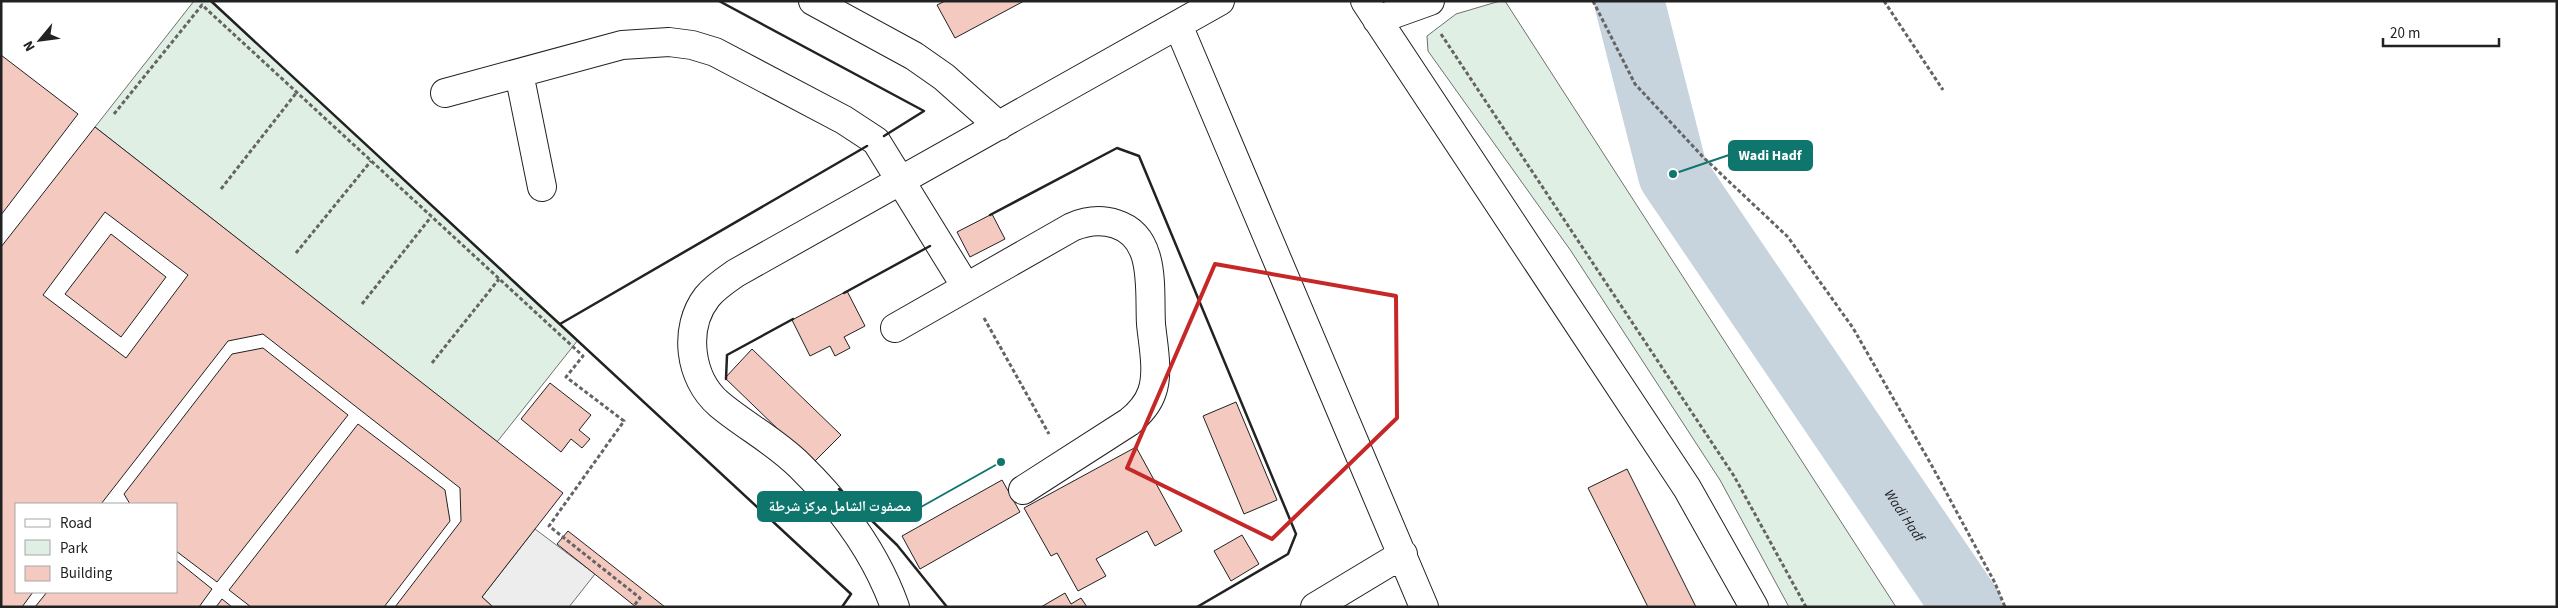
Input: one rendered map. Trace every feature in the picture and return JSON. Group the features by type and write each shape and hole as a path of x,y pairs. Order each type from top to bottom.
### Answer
{"street":[{"path":"813,1 914,56 944,77 999,126"},
{"path":"895,607 875,564 853,528 828,496 800,466 769,439 719,404 706,390 697,372 692,353 697,315 707,298 720,284 1218,2"},
{"path":"1426,3 1371,10 1687,488 1754,607"},
{"path":"1178,24 1424,607"},
{"path":"445,93 630,44 669,42 692,45 736,62 861,130 876,141 966,287"},
{"path":"518,73 542,188"},
{"path":"895,328 1062,232 1082,223 1092,221 1113,223 1132,232 1140,240 1147,259 1154,373 1152,392 1139,414 1129,422 1023,490"},
{"path":"1315,607 1403,554"}],"path":[{"path":"1593,1 1635,84 1703,157 1788,237 1853,328 1932,466 1995,583 2005,607"},
{"path":"1884,1 1943,90"},
{"path":"1426,3 1734,476 1806,607"},
{"path":"114,114 202,5 583,356 566,377 624,421 549,526 640,598 633,607"},
{"path":"221,189 296,92"},
{"path":"296,253 371,161"},
{"path":"362,304 431,217"},
{"path":"432,363 499,279"},
{"path":"966,287 1066,463"}],"highlighted area":[{"path":"1215,264 1396,296 1397,418 1272,539 1127,468"}],"green space":[{"path":"194,1 211,1 578,340 497,442 95,127"},
{"path":"1505,1 1896,607 1789,607 1720,480 1571,251 1428,51 1427,36 1456,14"}],"shaded area":[{"path":"535,529 595,574 569,607 493,607 482,597"}],"building":[{"path":"945,1 1024,1 955,38 937,5"},
{"path":"1,55 78,114 1,215"},
{"path":"95,127 563,493 482,597 493,607 395,607 461,521 460,488 263,334 228,341 102,503 15,503 15,593 32,593 22,607 1,607 1,247","holes":["105,212 188,275 126,358 43,295"]},
{"path":"992,214 1005,239 970,257 957,232"},
{"path":"111,234 166,277 121,337 65,294"},
{"path":"847,291 865,326 844,337 850,348 835,356 830,346 810,356 792,320"},
{"path":"263,348 348,415 217,582 178,553 178,503 129,503 124,494 232,354"},
{"path":"752,349 841,435 813,463 725,378"},
{"path":"550,383 591,415 579,430 590,439 582,448 571,439 561,452 521,419"},
{"path":"1236,402 1277,500 1244,514 1203,416"},
{"path":"358,424 445,490 450,521 384,607 251,607 229,590"},
{"path":"1136,447 1182,531 1155,546 1147,531 1096,559 1106,576 1078,591 1057,553 1051,556 1024,508"},
{"path":"1627,469 1696,607 1648,607 1588,488"},
{"path":"1002,480 1020,512 920,569 902,536"},
{"path":"568,531 665,607 636,607 557,544"},
{"path":"1242,535 1259,564 1231,581 1214,551"},
{"path":"178,562 212,589 199,607 35,607 46,593 178,593"},
{"path":"1065,593 1071,604 1081,598 1087,607 1041,607"},
{"path":"222,599 232,607 216,607"}],"waterway":[{"name":"Wadi Hadf","path":"1629,1 1673,174 1967,607"}],"wall":[{"path":"211,1 851,594 842,607"},
{"path":"719,1 924,111 884,136"},
{"path":"560,324 867,146"},
{"path":"990,215 1117,148 1139,156 1296,534 1288,554 1197,607"},
{"path":"844,293 930,246"},
{"path":"726,379 727,355 793,319"},
{"path":"839,489 897,545 947,607"}],"place":[{"name":"Wadi Hadf","path":"1673,174"},
{"name":"مصفوت الشامل مركز شرطة","path":"1001,462"}]}
